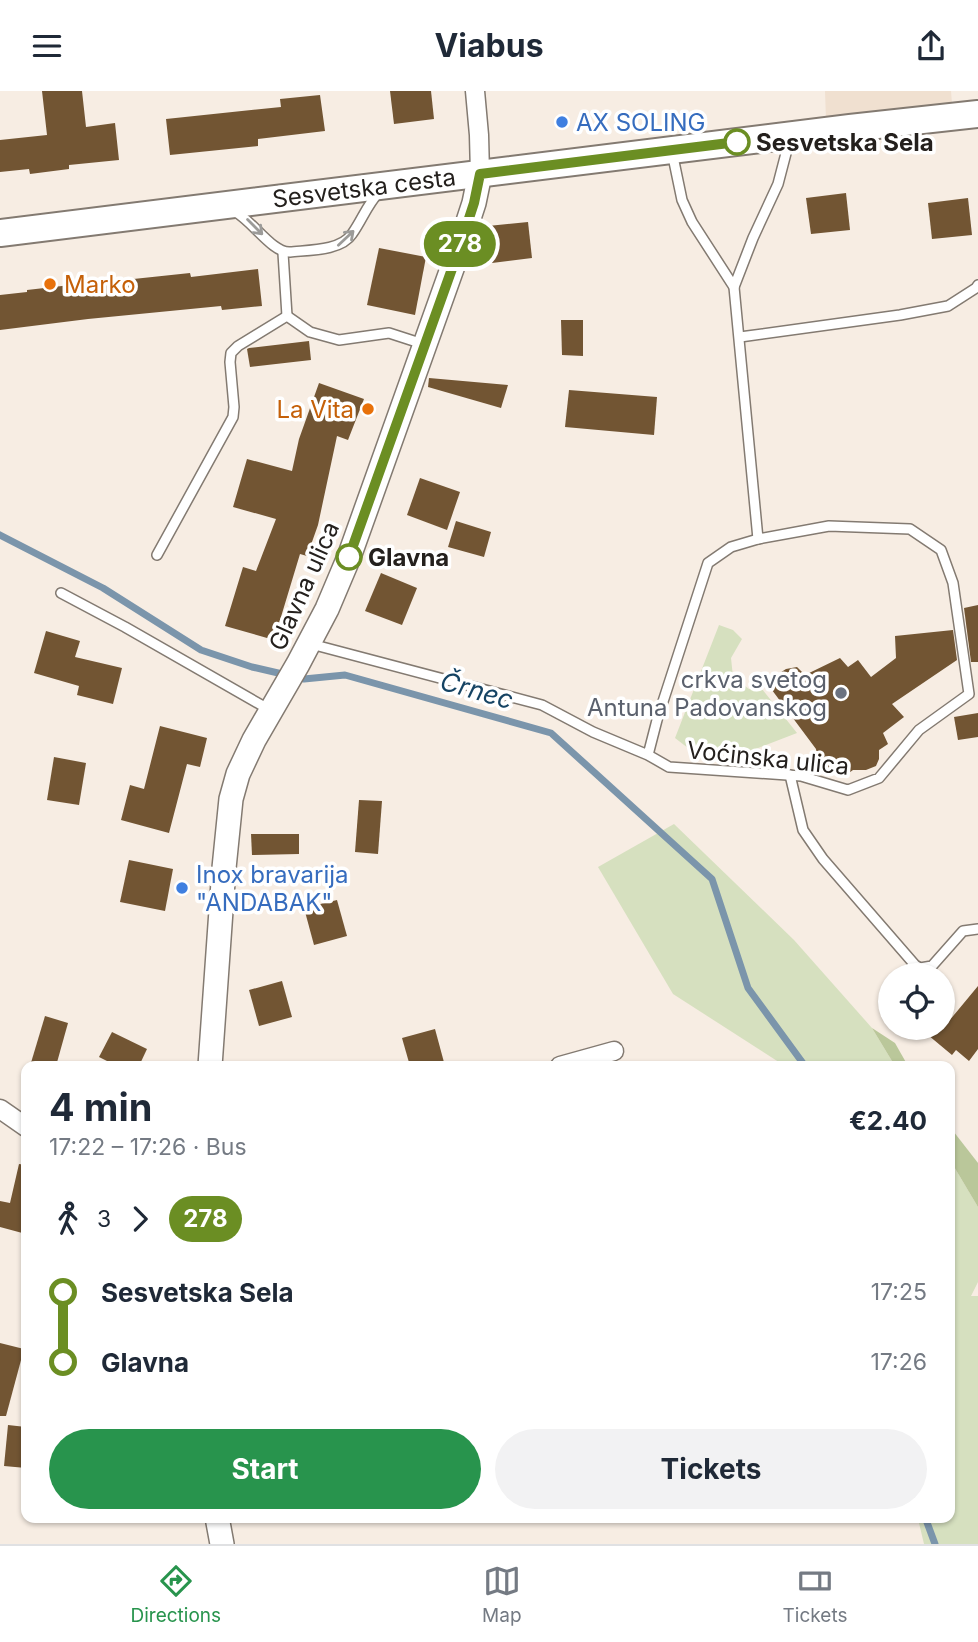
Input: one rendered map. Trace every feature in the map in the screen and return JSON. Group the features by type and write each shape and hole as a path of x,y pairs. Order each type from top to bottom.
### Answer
{"main road":[{"name":"Sesvetska cesta","path":"0,233 978,114"}],"street":[{"path":"475,91 480,174"},
{"name":"Glavna ulica","path":"210,1061 231,799 248,752 310,643 349,557 474,203 480,174"},
{"path":"579,1061 614,1051"},
{"path":"0,1109 21,1124"},
{"path":"218,1523 222,1544"}],"lane":[{"path":"734,287 778,184 791,135"},
{"path":"671,150 682,201 692,222 734,287 758,539"},
{"path":"223,205 250,221 274,248 283,253 337,246 345,242 352,236 374,198 386,185"},
{"path":"283,253 287,316"},
{"path":"740,337 948,306 978,285"},
{"path":"287,316 310,332 339,340 389,333 425,345"},
{"path":"156,555 233,417 231,353 287,316"},
{"name":"Voćinska ulica","path":"310,643 542,705 669,767 801,776 848,790 879,778 919,730 969,694 953,583 941,550 910,529 829,526 758,539 731,547 708,563 648,755"},
{"path":"61,593 270,710"},
{"path":"790,775 803,829 823,859 915,965 920,968 932,967 963,931 978,929"}],"shaded area":[{"path":"825,91 951,91 952,104 826,119"}],"green space":[{"path":"719,625 733,630 742,639 731,658 733,677 749,689 762,689 797,733 740,755 688,748 675,738"},
{"path":"674,824 794,940 872,1028 892,1061 777,1061 673,994 598,867"},
{"path":"879,1040 895,1043 905,1061 892,1061"},
{"path":"955,1133 978,1163 978,1207 955,1168"},
{"path":"955,1168 978,1207 978,1282 971,1296 978,1296 978,1544 924,1544 919,1523 955,1523"}],"building":[{"path":"42,91 82,91 86,127 115,123 119,160 69,165 69,169 30,174 29,169 0,172 0,140 47,135"},
{"path":"390,91 431,91 434,119 394,124"},
{"path":"320,95 325,131 258,139 258,146 170,155 166,119 281,107 280,99"},
{"path":"846,193 850,230 811,234 806,198"},
{"path":"968,198 972,235 932,239 928,203"},
{"path":"528,222 532,258 492,263 488,226"},
{"path":"379,248 426,257 415,315 367,305"},
{"path":"258,269 262,306 222,310 221,306 0,330 0,295 123,279 190,273 191,277"},
{"path":"561,320 583,320 583,356 562,355"},
{"path":"309,341 311,360 250,367 249,348"},
{"path":"429,378 508,385 501,408 428,387"},
{"path":"319,383 364,399 348,440 337,436 318,525 307,556 300,554 274,640 225,626 243,567 256,571 276,519 233,507 247,459 292,471 299,439"},
{"path":"569,390 657,397 654,435 565,427"},
{"path":"420,478 460,492 447,530 407,515"},
{"path":"456,521 491,532 484,557 448,547"},
{"path":"381,573 417,588 402,625 365,611"},
{"path":"978,605 978,662 971,662 964,608"},
{"name":"crkva svetog Antuna Padovanskog","path":"953,630 957,660 892,704 904,717 883,733 888,744 879,750 876,766 866,770 853,770 846,775 823,771 818,765 816,749 766,682 786,669 797,667 805,675 840,658 848,667 858,660 871,677 896,658 895,636"},
{"path":"46,631 80,641 75,657 122,668 113,704 77,695 79,686 34,673"},
{"path":"978,713 978,737 958,740 954,717"},
{"path":"160,726 207,738 200,767 187,764 169,833 121,820 130,785 144,789"},
{"path":"54,757 86,763 79,805 47,800"},
{"path":"359,800 382,801 378,854 355,852"},
{"path":"251,834 299,834 299,854 252,855"},
{"path":"129,860 173,869 165,911 120,902"},
{"path":"337,900 347,936 314,945 304,908"},
{"path":"282,981 292,1017 259,1026 249,990"},
{"path":"978,986 978,1049 969,1061 956,1050 952,1055 934,1040 955,1040 955,1014"},
{"path":"45,1016 68,1023 57,1061 32,1061"},
{"path":"435,1029 444,1061 409,1061 402,1038"},
{"path":"112,1032 147,1049 141,1061 107,1061 99,1057"},
{"path":"21,1164 21,1233 0,1227 0,1201 10,1203"},
{"path":"0,1343 21,1348 21,1360 6,1416 0,1416"},
{"path":"8,1425 21,1426 21,1468 4,1466"}],"waterway":[{"name":"Črnec","path":"0,535 103,588 201,650 252,667 304,679 345,675 551,733 712,879 748,988 801,1061"},
{"name":"Črnec","path":"927,1523 935,1544"}],"bus line":[{"name":"278","path":"349,557 458,252 480,174 737,142"}],"place":[{"name":"AX SOLING","path":"562,122"},
{"name":"Sesvetska Sela","path":"737,142"},
{"name":"Marko","path":"50,284"},
{"name":"La Vita","path":"368,409"},
{"name":"Glavna","path":"349,557"},
{"name":"crkva svetog Antuna Padovanskog","path":"841,693"},
{"name":"Inox bravarija \"ANDABAK\"","path":"182,888"}]}
